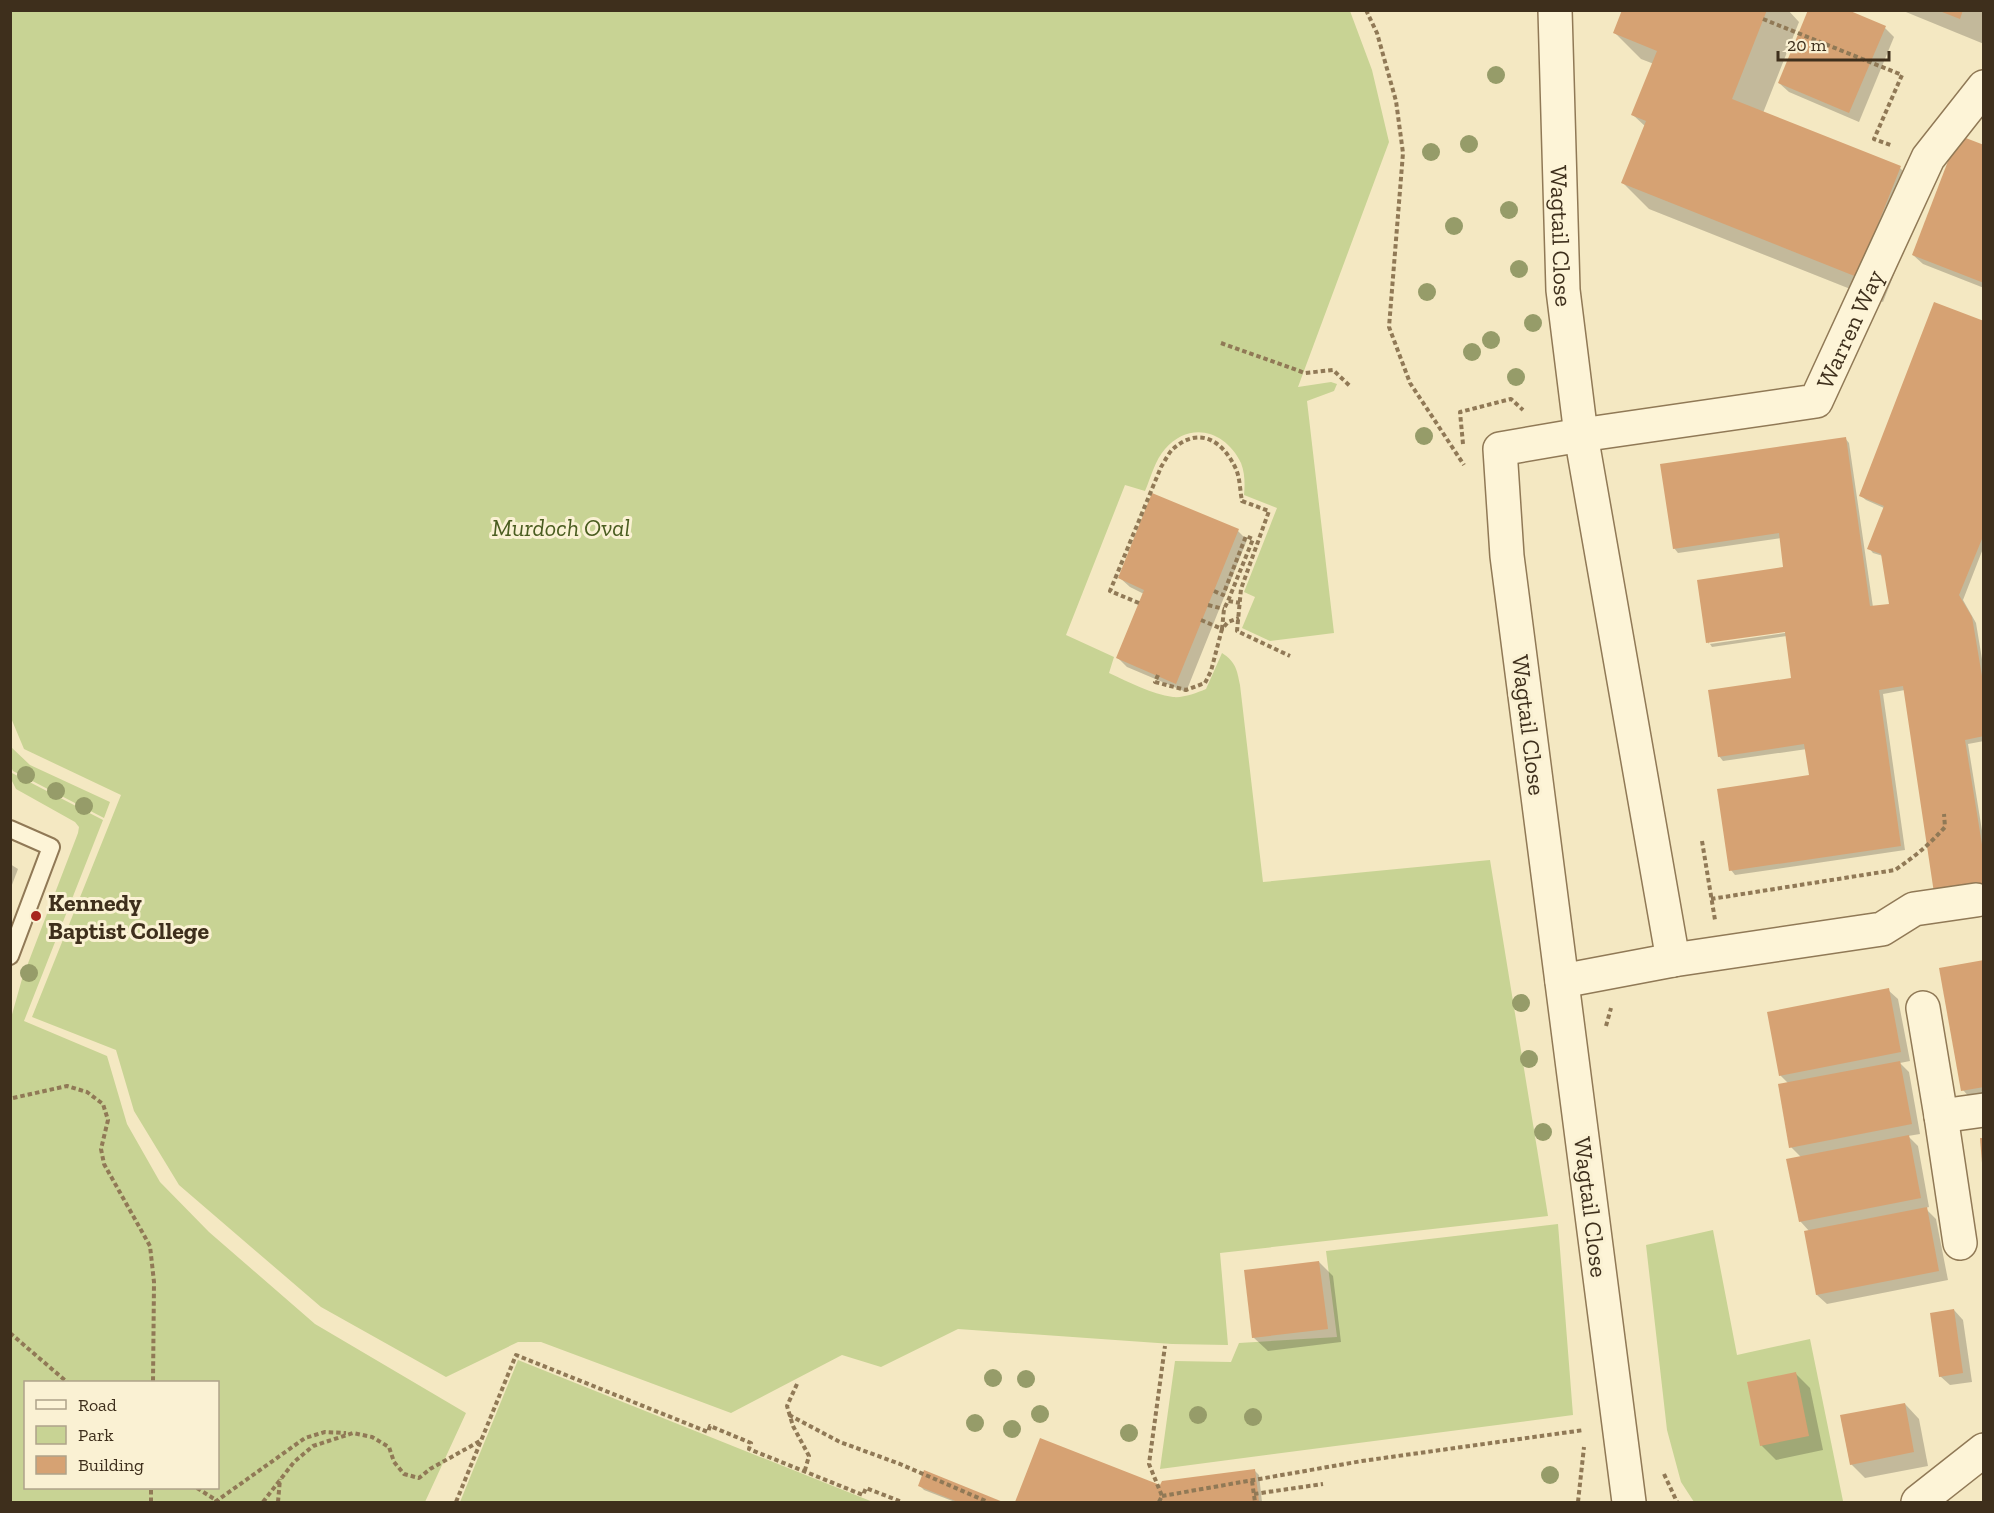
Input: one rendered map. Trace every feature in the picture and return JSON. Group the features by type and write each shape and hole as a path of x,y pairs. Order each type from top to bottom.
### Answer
{"street":[{"name":"Wagtail Close","path":"1555,10 1563,290 1581,435 1500,449 1507,556 1629,1503"},
{"name":"Warren Way","path":"1581,435 1816,401 1928,158 1983,87"},
{"path":"1581,435 1673,960"},
{"path":"1562,981 1673,960 1882,929 1914,909 1976,900"},
{"path":"1923,1008 1960,1243"},
{"path":"1941,1116 1983,1110"},
{"path":"1918,1503 1983,1450"}],"lane":[{"path":"10,829 51,848 10,956"}],"path":[{"path":"1366,10 1377,33 1396,101 1403,153 1389,327"},
{"path":"1763,19 1902,75 1874,139 1928,158"},
{"path":"1221,343 1305,373 1333,370 1351,387"},
{"path":"1139,603 1110,591 1161,467 1173,449 1188,439 1201,436 1214,441 1237,470 1242,501 1269,511 1241,589 1238,631 1290,656"},
{"path":"1158,675 1155,681 1186,690 1205,684 1211,671 1222,629 1224,609 1253,539 1246,536 1223,595 1214,591"},
{"path":"1228,601 1240,603"},
{"path":"1208,605 1224,609"},
{"path":"1222,629 1228,622 1239,618"},
{"path":"1201,620 1222,629"},
{"path":"1711,899 1895,870 1918,855 1945,827 1944,814"},
{"path":"1702,841 1720,953"},
{"path":"13,1098 67,1086 87,1092 103,1104 108,1120 101,1149 104,1164 150,1246 154,1282 153,1381"},
{"path":"10,1334 65,1381"},
{"path":"1159,1503 1162,1496 1149,1464 1165,1346"},
{"path":"456,1503 516,1355 708,1432 710,1426 751,1443 749,1449 863,1495 866,1488 902,1503"},
{"path":"797,1384 787,1406 809,1456 805,1470"},
{"path":"789,1415 840,1442 900,1464 988,1503"},
{"path":"1162,1496 1362,1461 1585,1430"},
{"path":"198,1489 217,1502 305,1438 325,1432 352,1433 372,1437 388,1447 394,1462 404,1474 419,1478 429,1469 481,1441"},
{"path":"263,1503 294,1462 313,1446 352,1433"},
{"path":"278,1503 280,1478"},
{"path":"1252,1481 1255,1503"},
{"path":"1254,1494 1323,1484"}],"green space":[{"name":"Murdoch Oval","path":"10,11 1350,11 1372,70 1389,142 1298,387 1331,382 1337,384 1334,391 1307,401 1334,633 1270,641 1242,628 1255,597 1244,592 1277,508 1244,495 1243,471 1234,452 1217,437 1196,432 1185,434 1165,449 1156,463 1145,491 1125,485 1066,635 1114,657 1109,673 1148,690 1173,697 1186,696 1206,689 1222,653 1233,663 1240,685 1263,882 1490,860 1548,1216 1220,1253 1228,1345 1172,1344 958,1329 881,1367 842,1355 731,1413 541,1342 518,1342 446,1377 321,1307 179,1185 134,1111 116,1050 32,1017 121,795 24,749 11,718"},
{"path":"11,747 30,765 110,802 104,818 13,771"},
{"path":"12,773 103,820 24,1021 107,1056 127,1124 160,1182 209,1232 315,1324 466,1413 425,1502 11,1502 11,1018 22,979 79,827 75,822 16,789 11,779"},
{"path":"1558,1224 1573,1415 1160,1469 1175,1361 1231,1362 1239,1343 1337,1337 1326,1251"},
{"path":"1713,1230 1737,1355 1810,1339 1843,1501 1694,1502 1681,1482 1667,1430 1646,1245"},
{"path":"518,1360 873,1502 460,1502"}],"building":[{"path":"1622,10 1767,10 1732,99 1901,166 1857,277 1621,183 1646,121 1631,115 1657,51 1613,33"},
{"path":"1808,10 1848,10 1886,26 1849,113 1778,83"},
{"path":"1937,10 1963,10 1960,19"},
{"path":"1958,135 1984,145 1984,283 1912,255"},
{"path":"1934,302 1984,321 1984,534 1959,595 1972,617 1984,688 1984,736 1965,740 1984,857 1984,906 1937,913 1903,686 1879,690 1901,846 1729,871 1717,789 1809,775 1804,744 1718,757 1708,690 1791,678 1785,632 1706,643 1697,580 1783,567 1779,533 1673,549 1660,464 1846,437 1870,606 1889,604 1881,554 1867,549 1884,506 1859,496"},
{"path":"1152,493 1239,529 1176,684 1116,658 1144,590 1118,578"},
{"path":"1984,960 1984,1087 1961,1091 1939,968"},
{"path":"1889,988 1901,1052 1779,1076 1767,1012"},
{"path":"1900,1061 1912,1124 1789,1148 1778,1084"},
{"path":"1909,1135 1921,1198 1799,1222 1786,1159"},
{"path":"1980,1138 1984,1138 1984,1163 1982,1163"},
{"path":"1927,1207 1939,1271 1816,1295 1804,1231"},
{"path":"1319,1261 1328,1329 1252,1338 1244,1270"},
{"path":"1954,1309 1963,1373 1939,1377 1930,1313"},
{"path":"1796,1372 1809,1436 1760,1446 1747,1382"},
{"path":"1905,1403 1914,1452 1850,1465 1840,1415"},
{"path":"1040,1438 1160,1485 1162,1481 1255,1469 1259,1502 1015,1502"},
{"path":"924,1470 1003,1502 958,1502 918,1486"}],"place":[{"name":"Kennedy Baptist College","path":"36,916"}]}
